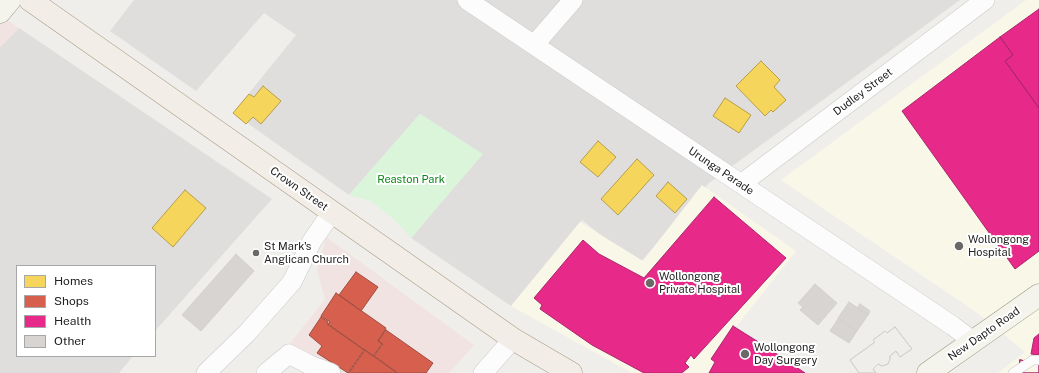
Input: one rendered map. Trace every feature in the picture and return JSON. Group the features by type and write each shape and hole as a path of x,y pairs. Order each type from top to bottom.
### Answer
{"main road":[{"path":"0,12 10,0"},
{"name":"Crown Street","path":"30,0 513,339 571,373"},
{"name":"New Dapto Road","path":"928,373 1039,295"},
{"name":"New Dapto Road","path":"953,373 1039,311"}],"street":[{"name":"Urunga Parade","path":"467,0 953,326 974,342"},
{"path":"534,45 573,0"},
{"name":"Dudley Street","path":"741,184 985,0"},
{"path":"206,373 248,333 292,282 312,241 332,212"},
{"path":"483,373 513,339"},
{"path":"266,373 288,354 312,366 331,373"}],"lane":[{"path":"1013,373 1033,360 1039,360"}],"shaded area":[{"path":"134,0 960,0 709,183 638,265 582,220 511,306 411,238 482,154 420,114 349,195 233,113 296,35 264,13 196,91 110,31"},
{"name":"Wollongong Hospital","path":"1026,0 1039,0 1039,373 998,373 1025,352 976,312 781,180"},
{"path":"0,15 19,28 0,47"},
{"path":"19,28 272,199 156,330 156,265 16,265 16,357 132,357 119,373 0,373 0,47"},
{"name":"Wollongong Private Hospital","path":"702,185 796,251 736,327 805,373 632,373 511,306 580,222 643,261"},
{"path":"326,237 474,345 449,373 326,373 288,346 325,299 317,270"}],"green space":[{"name":"Reaston Park","path":"420,114 483,154 411,238 398,223 371,201 349,195"}],"building: Homes":[{"path":"761,61 780,80 774,87 786,100 773,112 771,110 765,116 736,86"},
{"path":"263,86 281,101 261,124 253,117 246,124 233,113 249,94 254,97"},
{"path":"725,98 751,115 739,133 713,116"},
{"path":"598,141 616,157 598,177 580,162"},
{"path":"637,159 654,175 618,215 601,199"},
{"path":"668,182 687,199 675,213 656,196"},
{"path":"185,190 206,208 173,247 152,228"}],"building: Shops":[{"path":"356,272 378,287 361,311 339,295"},
{"path":"336,293 386,328 378,341 382,344 373,356 328,324 330,322 321,316"},
{"path":"321,317 328,322 327,324 364,350 348,373 317,353 322,346 309,335"},
{"path":"386,330 433,363 426,373 398,373 374,356 383,344 378,341"},
{"path":"365,350 397,373 349,373"}],"building: Health":[{"path":"1039,9 1039,108 1005,61 1013,55 1000,37"},
{"path":"1000,37 1013,55 1005,61 1039,108 1039,251 1015,269 902,111"},
{"name":"Wollongong Private Hospital","path":"714,197 786,258 694,359 691,355 685,363 689,367 683,372 644,373 592,345 540,309 542,305 534,298 583,240 599,254 644,278"},
{"name":"Wollongong Day Surgery","path":"733,326 805,373 709,373 715,362 711,359"},
{"path":"1039,334 1039,355 1031,354 1034,338"},
{"path":"1020,360 1039,363 1039,373 1018,373"},
{"path":"1020,360 1039,363 1039,373 1018,373"}],"building: Other":[{"path":"236,254 254,271 201,331 182,315"},
{"path":"815,284 837,303 818,325 800,310 803,307 798,303"},
{"path":"849,302 868,315 857,331 838,318"},
{"path":"860,304 870,311 868,315 857,308"},
{"path":"838,319 857,331 849,343 830,331"},
{"path":"895,327 912,349 900,357 896,351 890,356 888,364 882,366 878,364 873,369 876,373 859,373 850,360 875,342 873,340 885,331 887,333"},
{"path":"895,327 912,349 900,357 896,351 890,356 888,364 882,366 878,364 873,369 876,373 859,373 850,360 875,342 873,340 885,331 887,333"}],"place":[{"name":"Wollongong Hospital","path":"959,246"},
{"name":"St Mark's Anglican Church","path":"256,253"},
{"name":"Wollongong Private Hospital","path":"650,283"},
{"name":"Wollongong Day Surgery","path":"745,354"}]}
